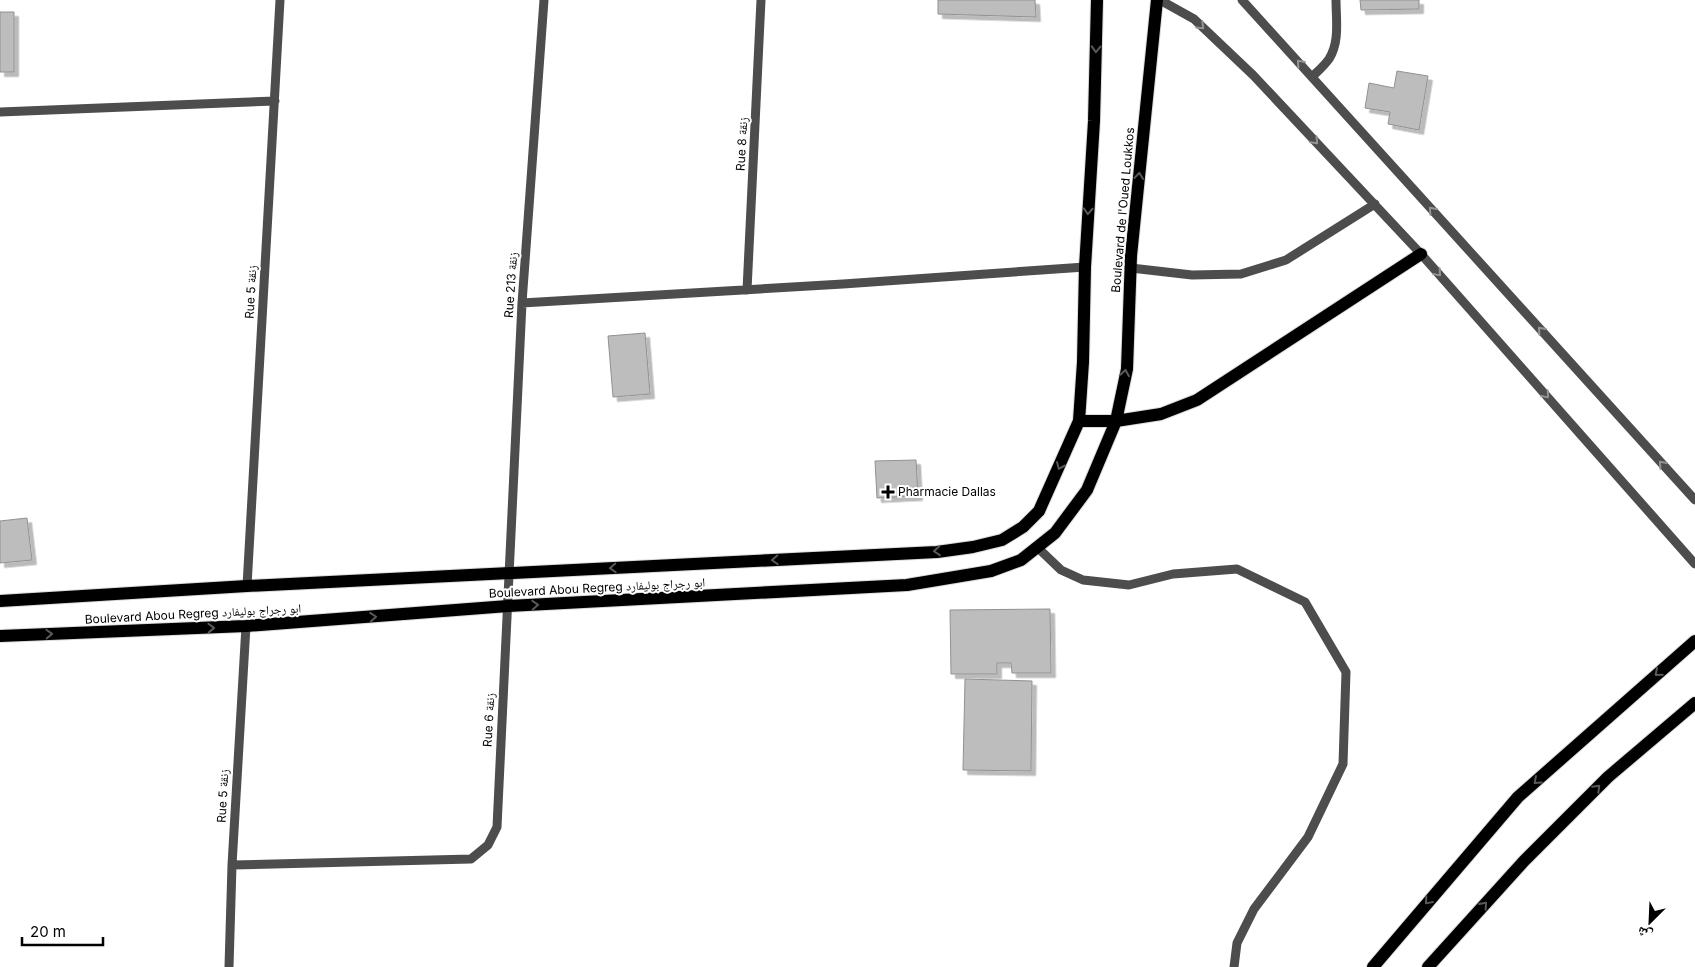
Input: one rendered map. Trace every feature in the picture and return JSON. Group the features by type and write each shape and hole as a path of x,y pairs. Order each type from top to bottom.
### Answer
{"main road":[{"path":"1097,0 1094,121 1085,267 1083,362 1079,421 1116,421 1161,414 1197,400 1421,254"},
{"name":"Boulevard de l'Oued Loukkos","path":"1116,421 1126,369 1131,268 1158,0"},
{"name":"Boulevard Abou Regreg ابو رجراج بوليفارد","path":"0,601 247,586 937,552 973,547 1002,540 1023,527 1039,511 1079,421"},
{"name":"Boulevard Abou Regreg ابو رجراج بوليفارد","path":"0,636 246,626 508,606 907,585 991,571 1021,560 1055,533 1087,490 1116,421"},
{"path":"1373,967 1518,797 1695,641"},
{"path":"1428,967 1524,861 1601,784 1695,703"}],"street":[{"name":"Rue 5 زنقة","path":"247,586 280,0"},
{"name":"Rue 213 زنقة","path":"509,573 522,303 544,0"},
{"name":"Rue 8 زنقة","path":"747,290 761,0"},
{"path":"1158,0 1194,19 1253,75 1421,254 1695,564"},
{"path":"1242,0 1695,500"},
{"path":"1312,77 1328,61 1333,52 1336,34 1336,0"},
{"path":"0,112 275,101"},
{"path":"1131,268 1192,275 1241,274 1286,260 1375,204"},
{"path":"522,303 1085,267"},
{"path":"1037,546 1061,570 1083,580 1129,585 1173,574 1238,569 1305,602 1346,672 1343,764 1308,837 1254,909 1237,943 1234,967"},
{"name":"Rue 6 زنقة","path":"232,865 472,859 488,845 496,828 509,573"},
{"name":"Rue 5 زنقة","path":"229,967 232,865 246,626"}],"building":[{"path":"938,0 1035,0 1036,17 938,14"},
{"path":"1360,0 1419,0 1419,9 1361,10"},
{"path":"0,12 14,12 14,72 0,72"},
{"path":"1397,71 1428,76 1419,130 1388,124 1390,112 1365,108 1369,83 1394,88"},
{"path":"645,333 650,394 613,397 608,336"},
{"path":"916,460 918,496 877,498 875,461"},
{"path":"27,518 32,560 0,563 0,521"},
{"path":"1050,609 1051,673 1012,673 1011,663 997,663 997,674 951,674 950,610"},
{"path":"965,679 1032,681 1031,771 963,770"}],"place":[{"name":"Pharmacie Dallas","path":"888,492"}]}
